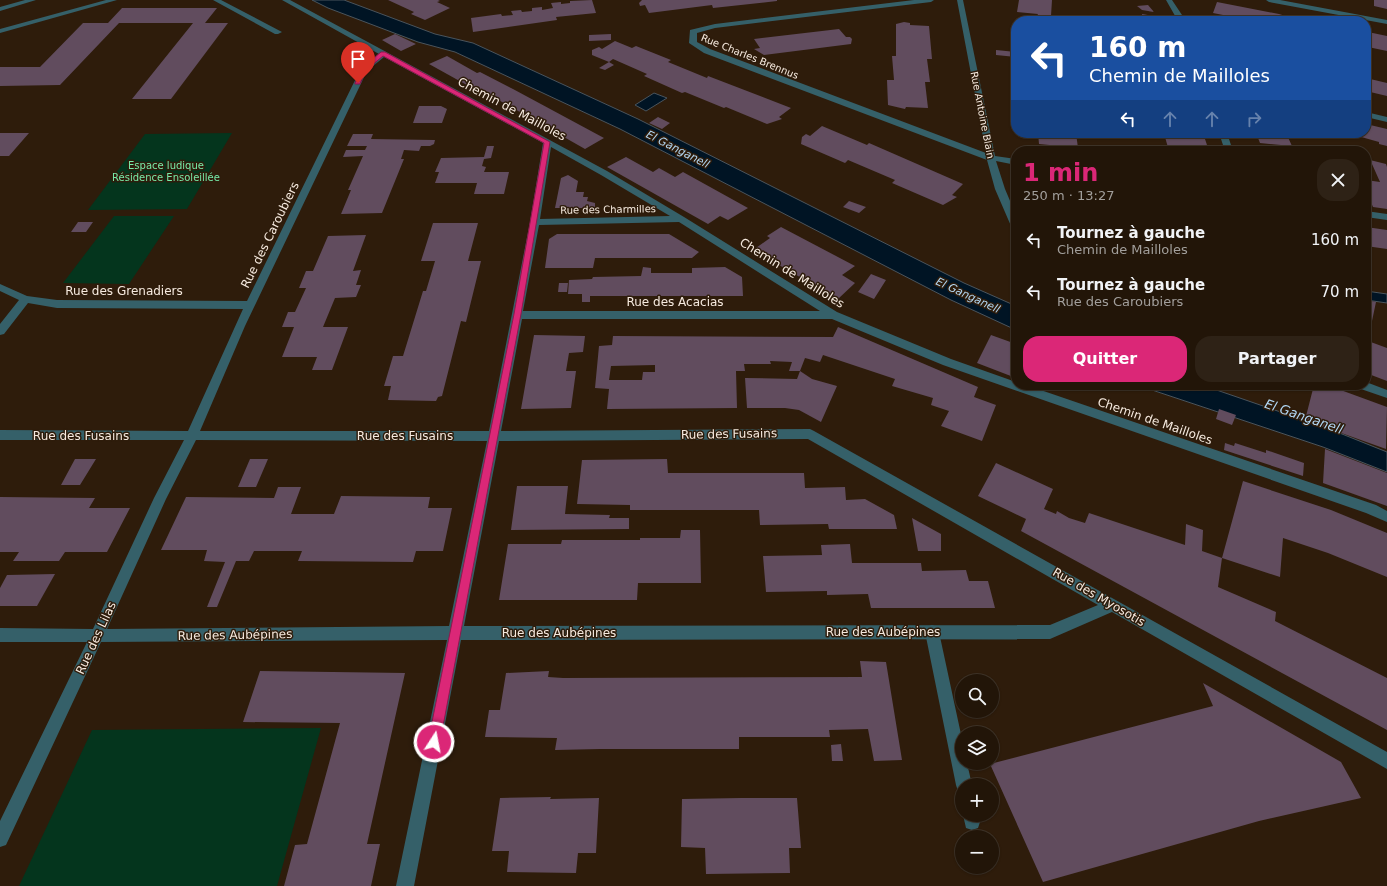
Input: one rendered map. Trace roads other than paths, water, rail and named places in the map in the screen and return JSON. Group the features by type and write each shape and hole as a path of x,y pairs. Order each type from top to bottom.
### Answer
{"street":[{"path":"0,9 33,0"},
{"path":"0,31 114,0"},
{"path":"216,0 278,32"},
{"name":"Chemin de Mailloles","path":"285,0 604,173 681,219 833,315 947,362 1011,384"},
{"name":"Rue Charles Brennus","path":"931,0 715,26 693,32 693,43 715,54 991,158"},
{"name":"Rue Antoine Blain","path":"960,0 991,158 1000,189 1011,214"},
{"path":"1168,0 1179,16"},
{"path":"1269,0 1355,16"},
{"path":"1371,19 1387,22"},
{"name":"Rue des Caroubiers","path":"192,436 251,305 364,70 383,54"},
{"path":"1371,115 1387,120"},
{"path":"406,886 518,314 535,222 547,142"},
{"path":"991,158 1011,161"},
{"path":"1371,215 1387,217"},
{"name":"Rue des Charmilles","path":"535,222 681,219"},
{"name":"Rue des Grenadiers","path":"0,287 25,299 57,304 251,305"},
{"path":"0,331 25,299"},
{"name":"Rue des Acacias","path":"518,314 833,315"},
{"path":"1371,388 1387,394"},
{"name":"Chemin de Mailloles","path":"1027,390 1363,507 1387,517"},
{"name":"Rue des Fusains","path":"0,435 493,436 810,434"},
{"name":"Rue des Myosotis","path":"810,434 1387,761"},
{"name":"Rue des Lilas","path":"0,839 97,636 160,498 192,436"},
{"name":"Rue des Aubépines","path":"0,636 1050,632 1113,605"},
{"path":"932,632 963,778"}],"water":[{"name":"El Ganganell","path":"312,0 344,0 435,34 473,43 638,119 964,283 1011,304 1011,328 951,300 620,129 455,52 418,42 328,8"},
{"path":"654,93 667,98 646,111 635,105"},
{"path":"1371,292 1387,294 1387,303 1371,301"},
{"path":"1152,390 1217,390 1327,428 1387,452 1387,472 1323,447"}],"park label":[{"name":"Espace ludique Résidence Ensoleillée","path":"166,170"}]}
